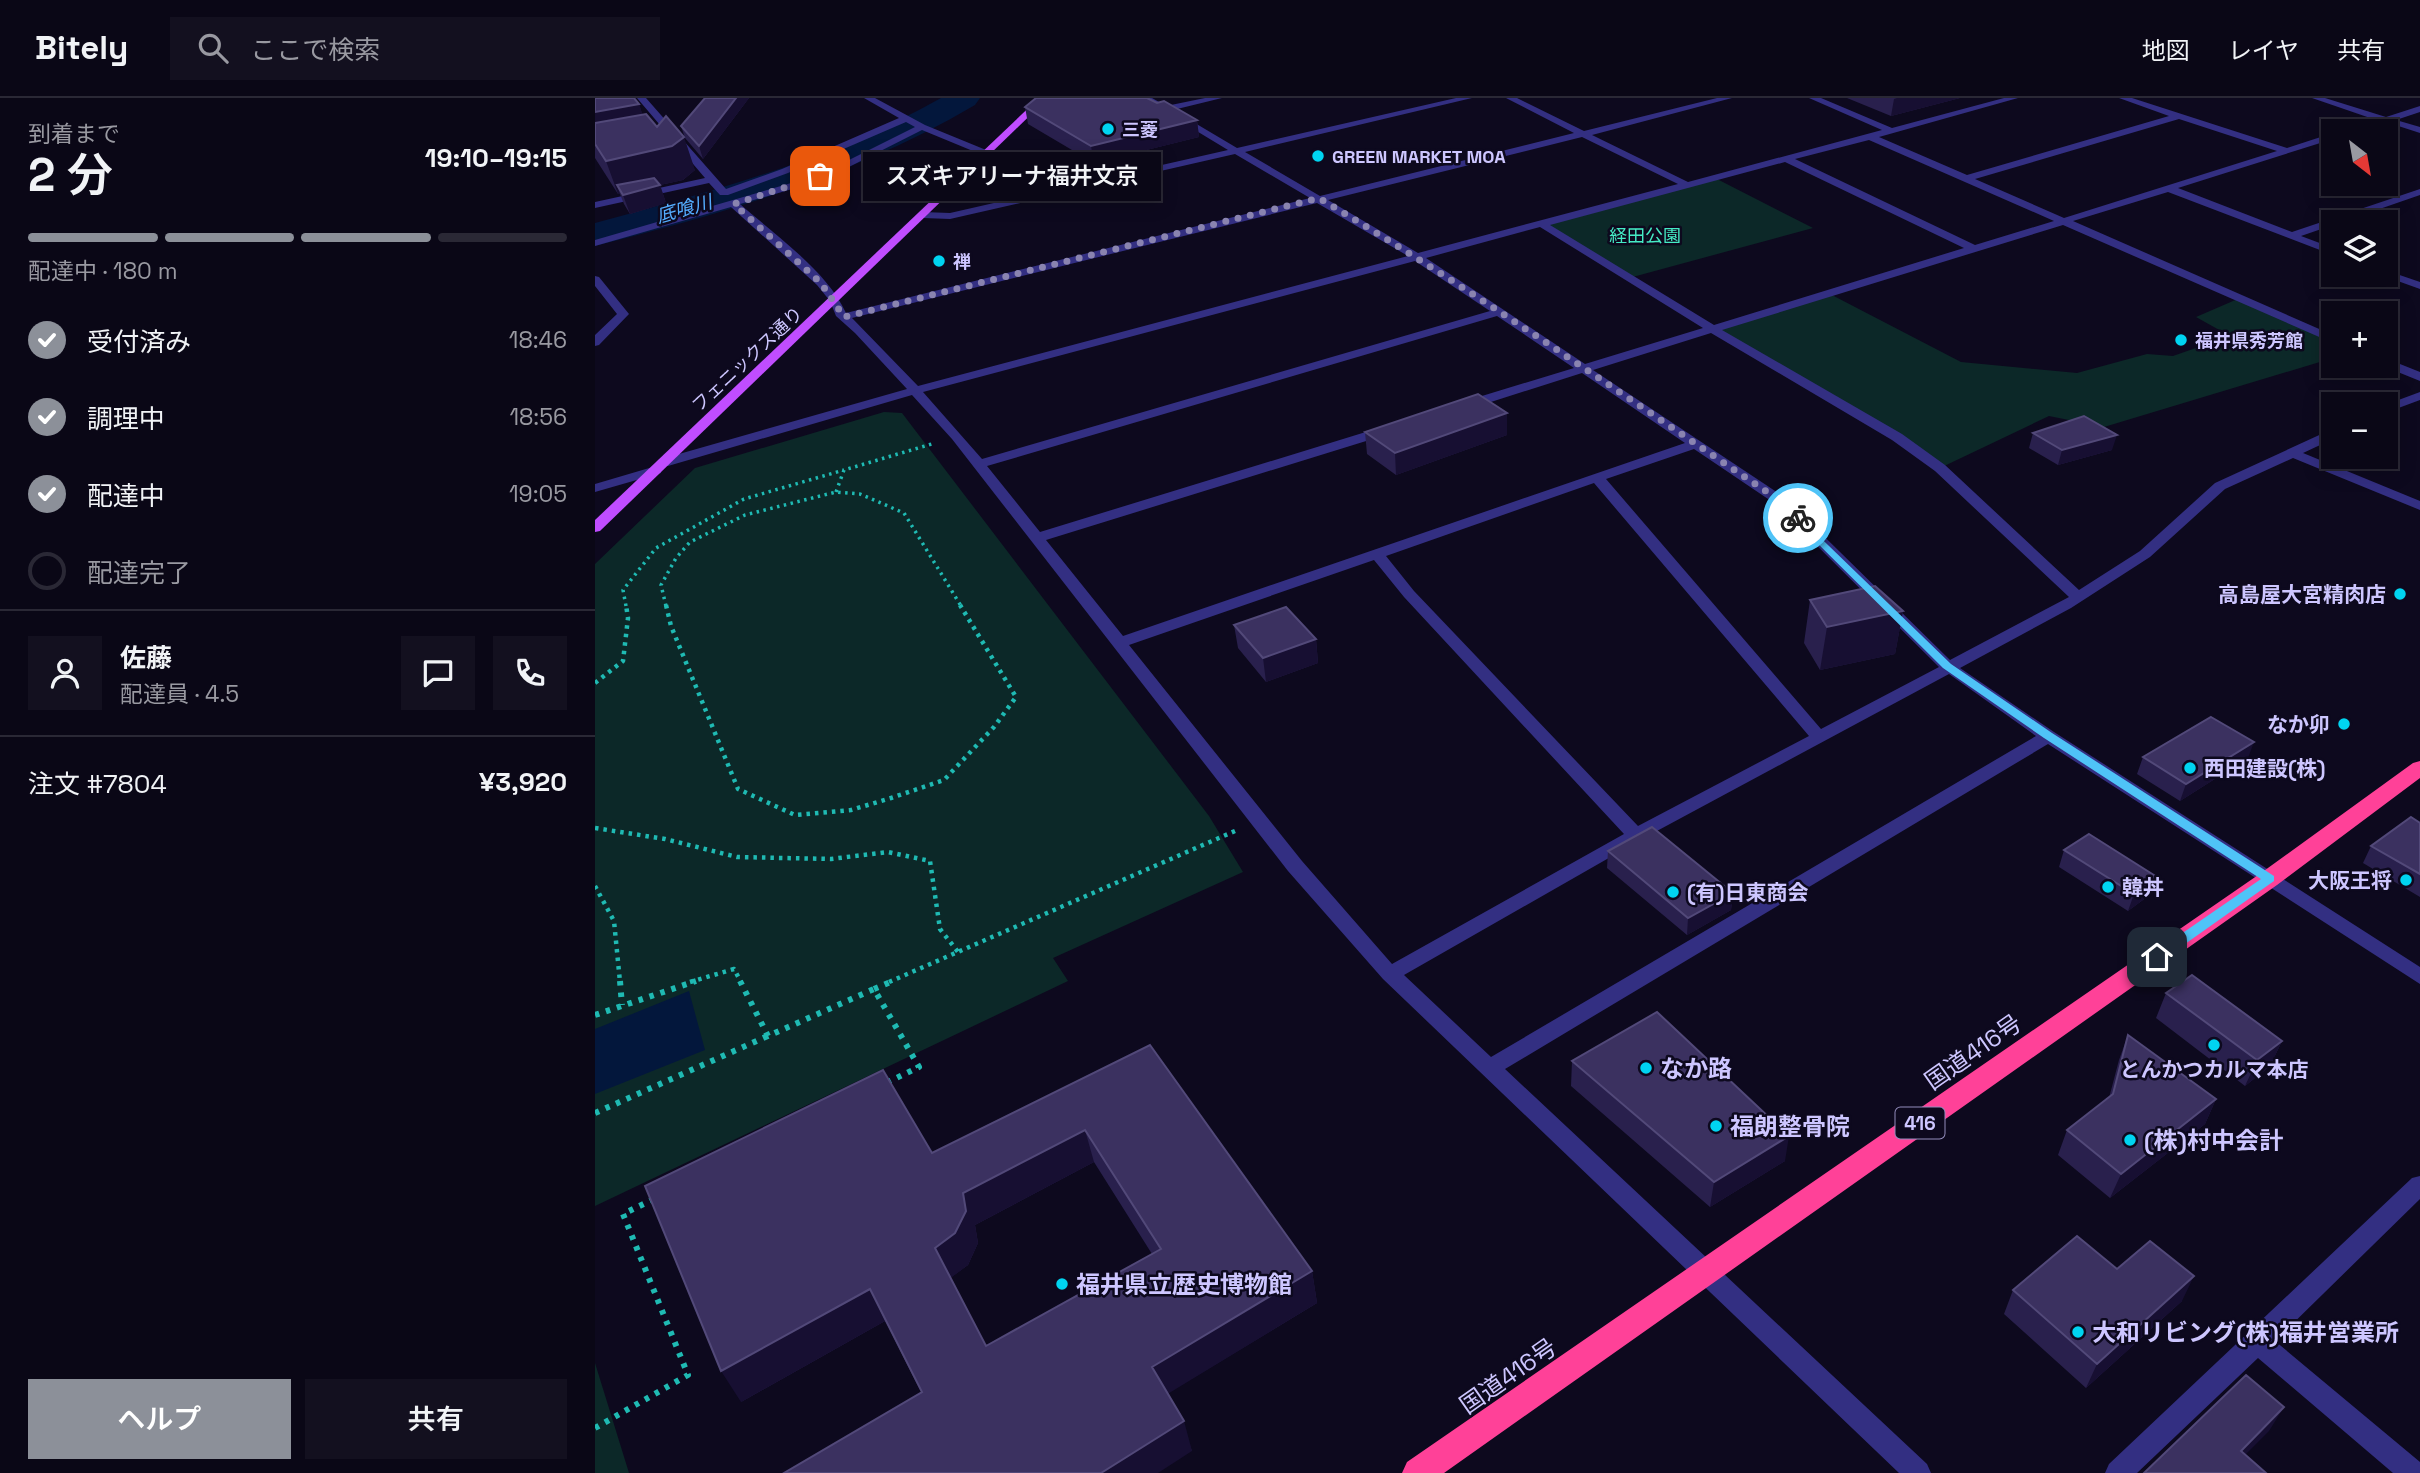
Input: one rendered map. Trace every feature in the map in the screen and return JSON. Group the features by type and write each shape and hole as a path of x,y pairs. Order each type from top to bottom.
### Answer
{"highway":[{"name":"国道416号","path":"1417,1473 2269,878 2420,768"}],"main road":[{"name":"フェニックス通り","path":"595,528 1044,98"}],"street":[{"path":"630,100 643,98 730,200 821,283 844,317 957,436 1259,820 1350,931 1390,974 1918,1473"},
{"path":"868,98 922,127 988,154"},
{"path":"1146,98 1417,257 1779,500 1947,666 2048,736 2420,977"},
{"path":"1166,109 1219,98"},
{"path":"923,215 950,216 1468,98"},
{"path":"1510,98 1687,185"},
{"path":"844,317 1728,98"},
{"path":"1813,98 1892,131"},
{"path":"595,488 913,391 2014,98"},
{"path":"2123,98 2287,151"},
{"path":"2316,98 2382,119"},
{"path":"2388,119 2420,109"},
{"path":"1968,178 2179,116"},
{"path":"730,200 785,171 905,119"},
{"path":"2398,124 2420,130"},
{"path":"595,243 838,169 922,127"},
{"path":"1871,136 2321,334"},
{"path":"662,139 675,137"},
{"path":"1454,409 1972,248 2064,222 2321,140"},
{"path":"1784,158 1972,248"},
{"path":"595,205 712,178"},
{"path":"2168,188 2321,247"},
{"path":"2291,236 2420,192"},
{"path":"1542,224 1712,329 1897,437 1940,468 2078,597"},
{"path":"2398,278 2420,286"},
{"path":"595,279 624,314 595,342"},
{"path":"979,464 1499,312"},
{"path":"2398,368 2420,377"},
{"path":"2398,404 2420,396"},
{"path":"1036,538 1402,425"},
{"path":"1390,974 1636,835 2078,597 2145,554 2220,486 2321,440"},
{"path":"1119,643 1695,444"},
{"path":"2293,453 2420,506"},
{"path":"1597,478 1819,737"},
{"path":"1377,553 1409,594 1636,835"},
{"path":"1490,1068 2048,736"},
{"path":"2118,1473 2420,1185"},
{"path":"2258,1342 2413,1473"}],"path":[{"path":"595,683 622,661 628,618 623,590 656,548 744,499 957,436"},
{"path":"836,492 844,470"},
{"path":"836,492 860,494 904,513 1016,697 994,727 944,780 855,809 795,815 738,789 671,626 661,585 676,558 690,542 745,515 836,492"},
{"path":"595,1113 1259,820"},
{"path":"595,828 665,839 737,857 831,859 888,852 930,861 940,929 958,953"},
{"path":"595,886 614,921 622,1005"},
{"path":"595,1015 734,969 768,1036"},
{"path":"874,989 919,1067 884,1084"},
{"path":"595,1428 688,1375 623,1214 659,1197"}],"green space":[{"name":"経田公園","path":"1715,178 1813,228 1629,278 1542,224"},
{"path":"1828,293 1961,362 2077,373 2147,354 2173,356 2230,336 2196,317 2240,298 2321,330 2321,362 2104,427 2049,416 1940,468 1715,328"},
{"path":"884,412 902,413 1209,816 1243,872 1053,958 1068,981 595,1206 595,564 695,468"},
{"path":"595,1363 629,1473 595,1473"}],"water":[{"path":"689,991 705,1050 595,1094 595,1029"}],"building":[{"path":"595,98 634,98 639,104 595,112"},
{"path":"705,98 736,98 699,146 681,126"},
{"path":"1036,98 1147,98 1157,103 1164,101 1197,120 1091,146 1025,107"},
{"path":"646,114 657,127 666,116 684,137 672,146 606,161 595,144 595,123"},
{"path":"654,178 660,185 623,195 617,185"},
{"path":"1478,394 1507,413 1395,453 1365,432"},
{"path":"2084,416 2117,435 2062,450 2033,433"},
{"path":"1875,586 1903,611 1827,627 1810,600"},
{"path":"1286,607 1316,639 1263,658 1234,625"},
{"path":"2211,717 2254,742 2186,784 2143,757"},
{"path":"2411,817 2420,823 2420,874 2371,846"},
{"path":"1652,827 1733,893 1688,918 1608,851"},
{"path":"2089,834 2157,877 2134,894 2064,850"},
{"path":"2192,975 2282,1041 2257,1060 2166,993"},
{"path":"1657,1012 1789,1136 1714,1182 1572,1061"},
{"path":"2128,1035 2216,1099 2121,1174 2067,1130 2113,1094"},
{"path":"1150,1045 1312,1271 1152,1367 1184,1421 1101,1473 784,1473 922,1392 870,1289 721,1371 645,1186 883,1070 932,1153","holes":["1085,1130 1161,1249 986,1346 935,1248 955,1233 966,1211 963,1193"]},
{"path":"2077,1236 2117,1269 2150,1241 2194,1276 2097,1364 2013,1290"},
{"path":"2246,1375 2284,1407 2241,1451 2266,1473 2144,1473"}],"waterway":[{"name":"底喰川","path":"595,235 738,195 831,163 921,123 964,98"}],"way so far":[{"path":"820,176 734,204 821,283 844,317 1319,198 1417,257 1585,368 1779,500 1798,518"}],"place":[{"name":"三菱","path":"1108,129"},
{"name":"GREEN MARKET MOA","path":"1318,156"},
{"name":"スズキアリーナ福井文京","path":"820,176"},
{"name":"禅","path":"939,261"},
{"name":"福井県秀芳館","path":"2181,340"},
{"name":"高島屋大宮精肉店","path":"2400,594"},
{"name":"なか卯","path":"2344,724"},
{"name":"西田建設(株)","path":"2190,768"},
{"name":"大阪王将","path":"2406,880"},
{"name":"韓丼","path":"2108,887"},
{"name":"(有)日東商会","path":"1673,892"},
{"name":"とんかつカルマ本店","path":"2214,1045"},
{"name":"なか路","path":"1646,1068"},
{"name":"福朗整骨院","path":"1716,1126"},
{"name":"(株)村中会計","path":"2130,1140"},
{"name":"福井県立歴史博物館","path":"1062,1284"},
{"name":"大和リビング(株)福井営業所","path":"2078,1332"}],"route":[{"path":"1798,518 1947,666 2048,736 2269,878 2157,957"}]}
